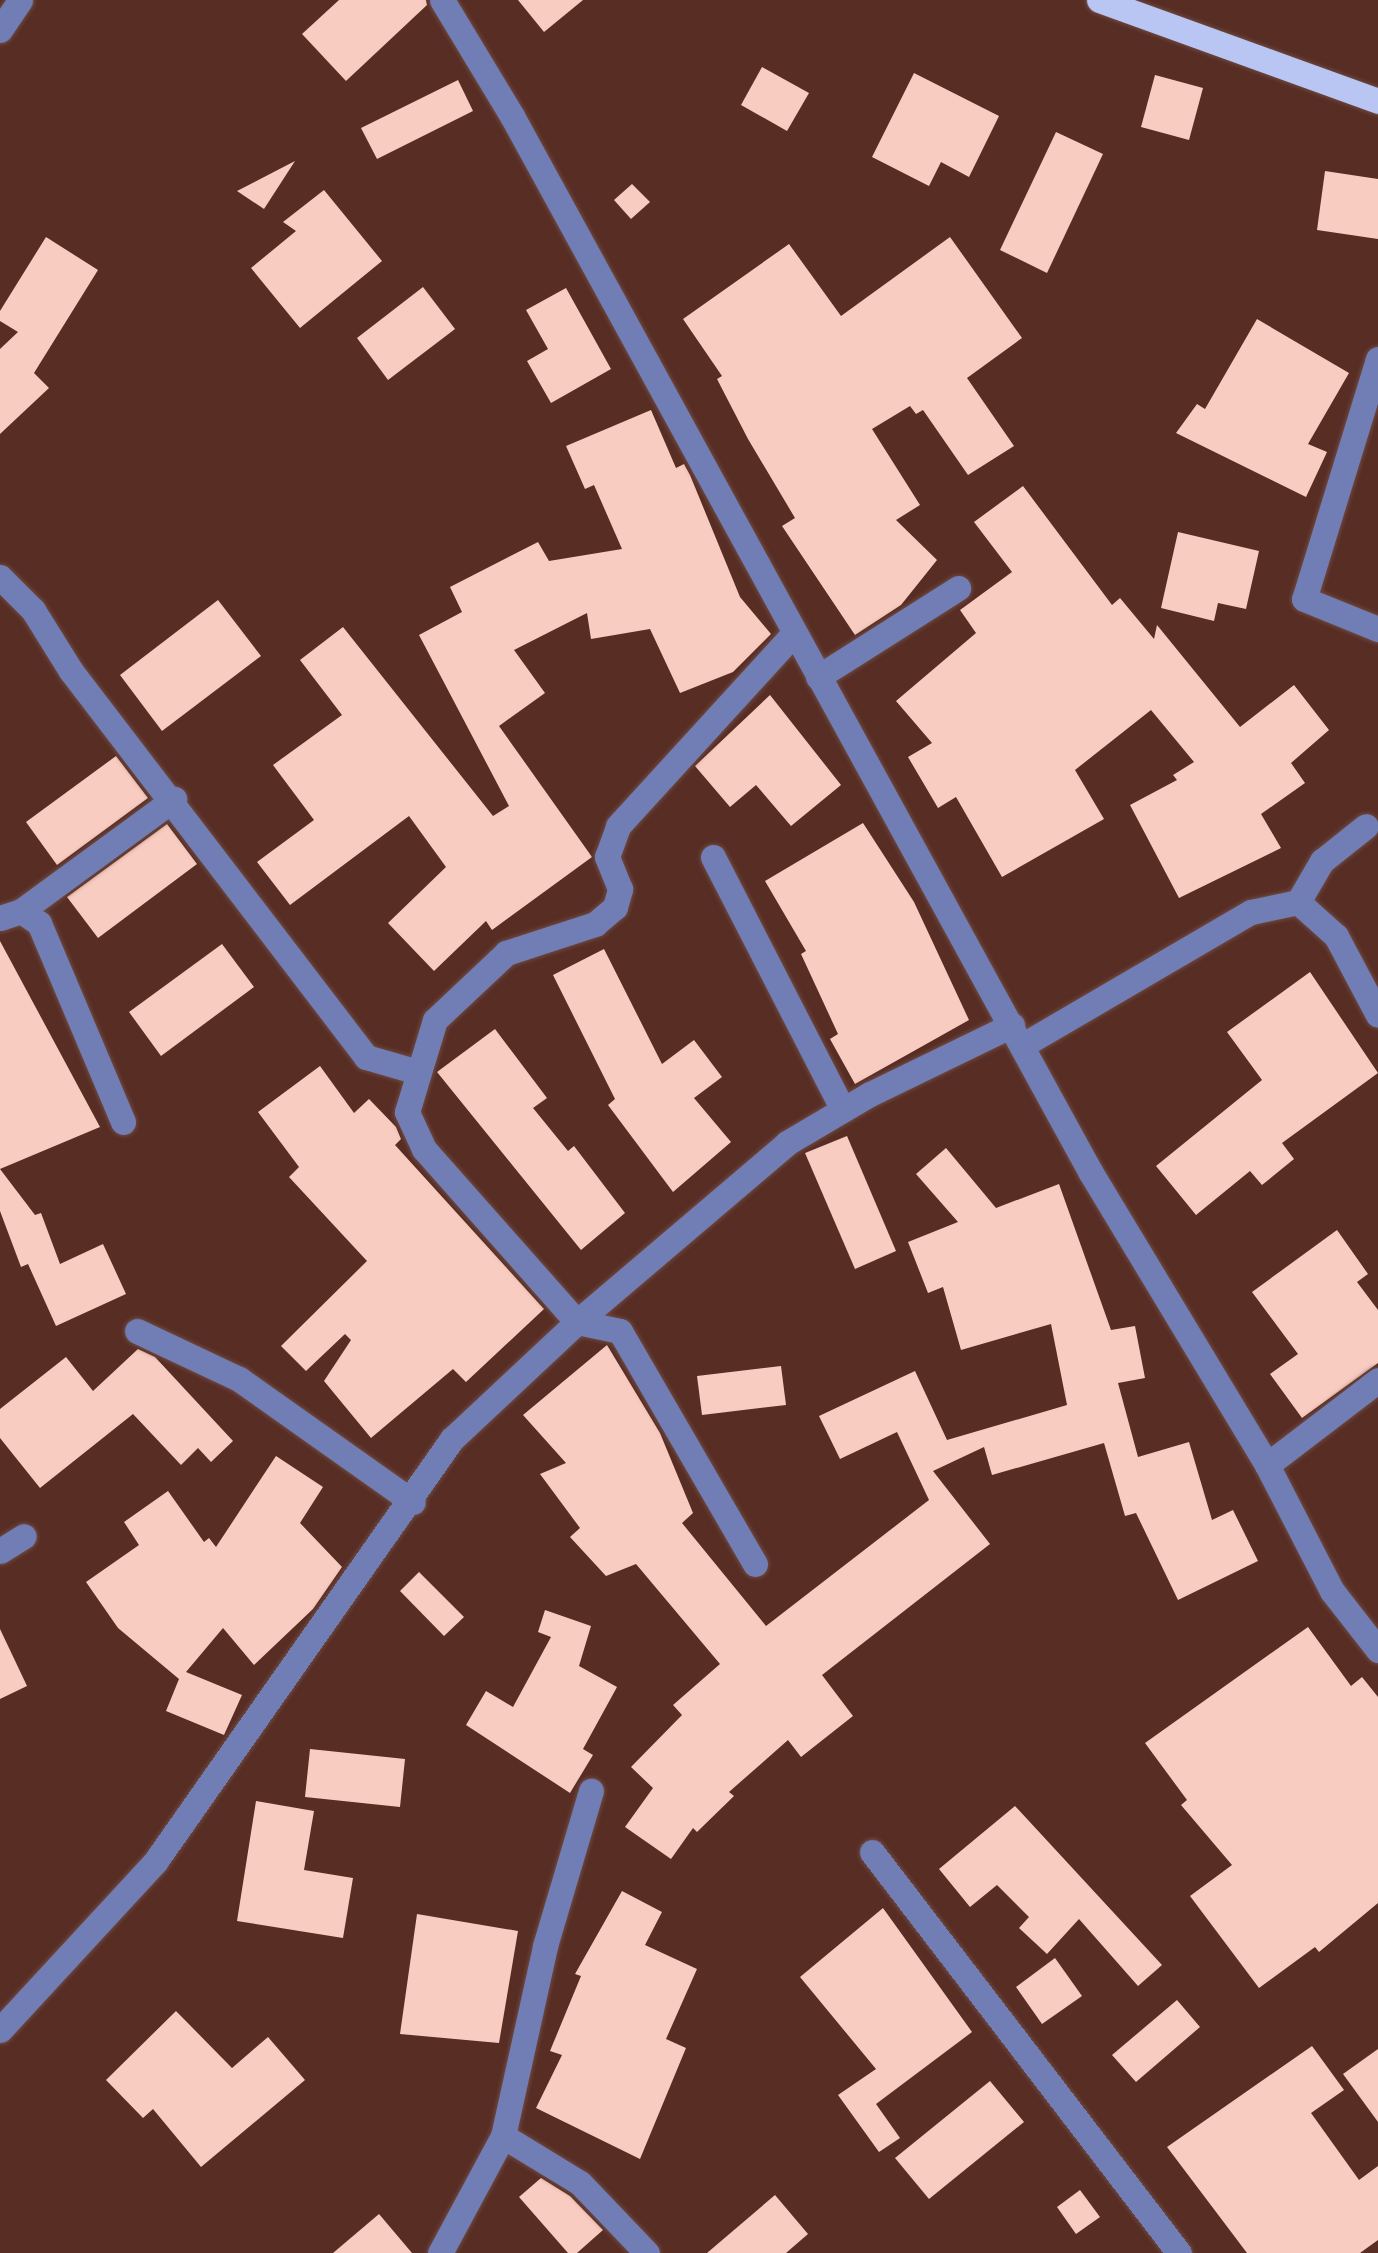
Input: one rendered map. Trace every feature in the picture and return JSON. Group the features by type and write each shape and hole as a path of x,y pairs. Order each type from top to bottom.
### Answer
{"main road":[{"path":"1099,0 1378,101"}],"street":[{"path":"0,30 20,0"},
{"path":"442,0 1091,1173 1267,1465 1332,1591 1377,1647"},
{"path":"1378,359 1304,599 1378,628"},
{"path":"0,577 33,610 71,672 174,798 366,1057 418,1072"},
{"path":"818,677 958,588"},
{"path":"755,1564 620,1331 577,1322 413,1134 407,1112 436,1020 470,980 506,953 595,924 615,907 620,889 607,857 618,826 794,633"},
{"path":"10,914 174,798"},
{"path":"0,2030 156,1862 413,1502 452,1439 577,1322 787,1143 843,1110 1017,1035 1251,912 1298,902 1322,860 1366,826"},
{"path":"713,857 843,1110"},
{"path":"1298,902 1336,936 1378,1015"},
{"path":"10,914 39,923 123,1122"},
{"path":"137,1331 239,1379 413,1502"},
{"path":"1267,1465 1378,1380"},
{"path":"0,1552 24,1536"},
{"path":"440,2253 503,2136 545,1946 590,1792"},
{"path":"872,1852 1179,2253"},
{"path":"503,2136 580,2183 647,2253"}],"building":[{"path":"339,0 426,0 427,5 346,81 302,34"},
{"path":"518,0 583,0 544,32"},
{"path":"762,67 809,93 787,131 741,105"},
{"path":"914,73 999,116 969,177 941,162 929,186 872,157"},
{"path":"1155,75 1203,88 1189,140 1141,127"},
{"path":"458,80 473,111 377,159 361,128"},
{"path":"1056,132 1103,154 1047,273 1000,250"},
{"path":"295,161 264,209 237,191"},
{"path":"1325,171 1378,179 1378,239 1317,230"},
{"path":"632,184 650,202 631,219 614,200"},
{"path":"324,190 382,261 300,328 251,268 296,231 283,222"},
{"path":"46,237 98,270 34,373 49,388 0,434 0,349 18,332 0,321 0,311"},
{"path":"950,237 1022,338 967,378 1014,446 968,475 923,410 916,414 910,406 872,429 920,505 896,520 937,560 901,605 855,635 782,526 795,518 717,379 722,376 683,319 789,244 841,316"},
{"path":"423,287 455,329 388,380 357,338"},
{"path":"566,288 611,369 551,403 527,361 548,349 526,310"},
{"path":"1257,319 1349,373 1308,444 1327,452 1306,497 1176,433 1197,404 1205,409"},
{"path":"651,410 676,468 684,464 690,475 740,597 771,634 733,672 680,693 650,629 591,639 587,613 514,650 545,693 499,726 592,857 492,930 486,921 434,971 388,923 446,867 409,816 290,905 257,862 314,820 273,765 342,715 300,660 343,627 493,816 509,806 419,635 462,612 450,587 538,542 549,561 622,549 594,485 585,489 566,446"},
{"path":"1023,486 1112,605 1120,598 1154,639 1157,625 1240,727 1294,685 1329,730 1291,763 1305,783 1261,814 1281,848 1179,898 1130,805 1177,780 1173,775 1194,762 1151,710 1075,770 1104,819 1002,877 956,797 938,808 908,757 932,743 896,701 976,633 960,610 1012,572 974,522"},
{"path":"1178,532 1259,551 1246,609 1218,603 1214,621 1161,608"},
{"path":"218,600 261,656 162,731 120,675"},
{"path":"770,695 841,785 791,826 756,785 730,807 695,766"},
{"path":"116,756 148,798 57,865 26,822"},
{"path":"863,823 914,902 969,1020 855,1084 830,1039 838,1034 801,954 806,951 765,881"},
{"path":"167,824 197,864 98,938 67,897"},
{"path":"0,941 100,1127 0,1169"},
{"path":"222,944 254,987 161,1056 129,1012"},
{"path":"604,949 662,1064 694,1040 722,1077 694,1098 731,1142 673,1192 608,1105 615,1099 553,975"},
{"path":"1310,972 1378,1073 1282,1143 1294,1159 1262,1185 1250,1171 1196,1215 1156,1166 1262,1080 1227,1032"},
{"path":"495,1029 547,1098 533,1108 568,1151 574,1146 625,1213 581,1250 437,1072"},
{"path":"320,1066 354,1113 369,1099 396,1127 401,1139 395,1145 544,1309 466,1382 453,1369 371,1438 324,1381 351,1340 345,1334 306,1371 281,1346 367,1261 289,1177 299,1167 258,1112"},
{"path":"847,1136 896,1251 855,1269 805,1153"},
{"path":"946,1148 996,1208 1059,1184 1111,1330 1135,1326 1145,1378 1118,1383 1138,1457 1189,1442 1212,1520 1233,1510 1258,1561 1178,1600 1136,1513 1125,1516 1104,1443 992,1475 984,1447 933,1471 990,1544 822,1675 853,1716 801,1757 788,1740 729,1792 734,1796 697,1832 693,1828 671,1859 625,1827 653,1788 631,1767 682,1715 673,1705 720,1664 636,1564 606,1576 570,1537 580,1528 540,1474 566,1463 523,1415 607,1345 660,1433 693,1513 682,1523 766,1626 929,1500 897,1432 840,1459 819,1416 915,1371 947,1440 1067,1405 1051,1324 961,1350 943,1287 928,1293 908,1242 958,1222 916,1174"},
{"path":"0,1169 35,1215 41,1213 60,1264 103,1244 126,1294 56,1326 28,1264 21,1267 0,1211"},
{"path":"1337,1230 1368,1274 1357,1282 1378,1310 1378,1363 1302,1418 1270,1374 1298,1354 1252,1292"},
{"path":"138,1349 155,1357 233,1441 211,1462 198,1448 181,1465 133,1414 40,1488 0,1438 0,1409 66,1357 93,1391"},
{"path":"781,1366 786,1405 702,1415 697,1376"},
{"path":"276,1456 323,1487 300,1523 342,1567 313,1609 254,1665 223,1628 186,1672 242,1695 224,1735 166,1711 179,1679 118,1628 86,1582 139,1545 124,1522 168,1491 204,1542 209,1538 216,1547"},
{"path":"419,1572 464,1617 444,1636 400,1591"},
{"path":"545,1610 591,1626 579,1666 617,1687 583,1749 593,1755 570,1793 466,1725 486,1691 513,1707 551,1637 538,1632"},
{"path":"1308,1627 1351,1686 1362,1677 1378,1697 1378,1903 1319,1952 1315,1947 1259,1988 1190,1896 1232,1865 1181,1805 1187,1800 1145,1743"},
{"path":"0,1629 27,1686 0,1699"},
{"path":"310,1749 405,1759 400,1807 305,1797"},
{"path":"256,1801 314,1811 304,1870 353,1878 343,1938 237,1921"},
{"path":"1015,1806 1162,1965 1138,1986 1079,1919 1047,1954 1019,1928 1029,1917 997,1885 970,1907 939,1869"},
{"path":"622,1891 662,1912 645,1945 697,1969 666,2039 686,2048 640,2159 536,2108 562,2055 550,2051 581,1976 575,1974"},
{"path":"883,1908 972,2032 876,2104 900,2138 879,2152 838,2095 876,2069 800,1977"},
{"path":"417,1914 518,1931 499,2043 400,2034"},
{"path":"1055,1958 1082,1996 1042,2024 1016,1987"},
{"path":"1177,2000 1200,2027 1136,2082 1112,2055"},
{"path":"176,2011 232,2068 268,2037 305,2080 201,2167 153,2109 143,2118 106,2080"},
{"path":"1312,2046 1344,2090 1311,2113 1359,2180 1378,2166 1378,2240 1360,2253 1247,2253 1167,2147"},
{"path":"1378,2049 1378,2122 1343,2074"},
{"path":"990,2081 1024,2122 929,2199 895,2158"},
{"path":"541,2178 570,2196 603,2230 577,2253 568,2253 519,2197"},
{"path":"1080,2190 1100,2217 1076,2234 1057,2207"},
{"path":"775,2195 808,2234 786,2253 707,2253"},
{"path":"379,2214 412,2253 333,2253"}]}
